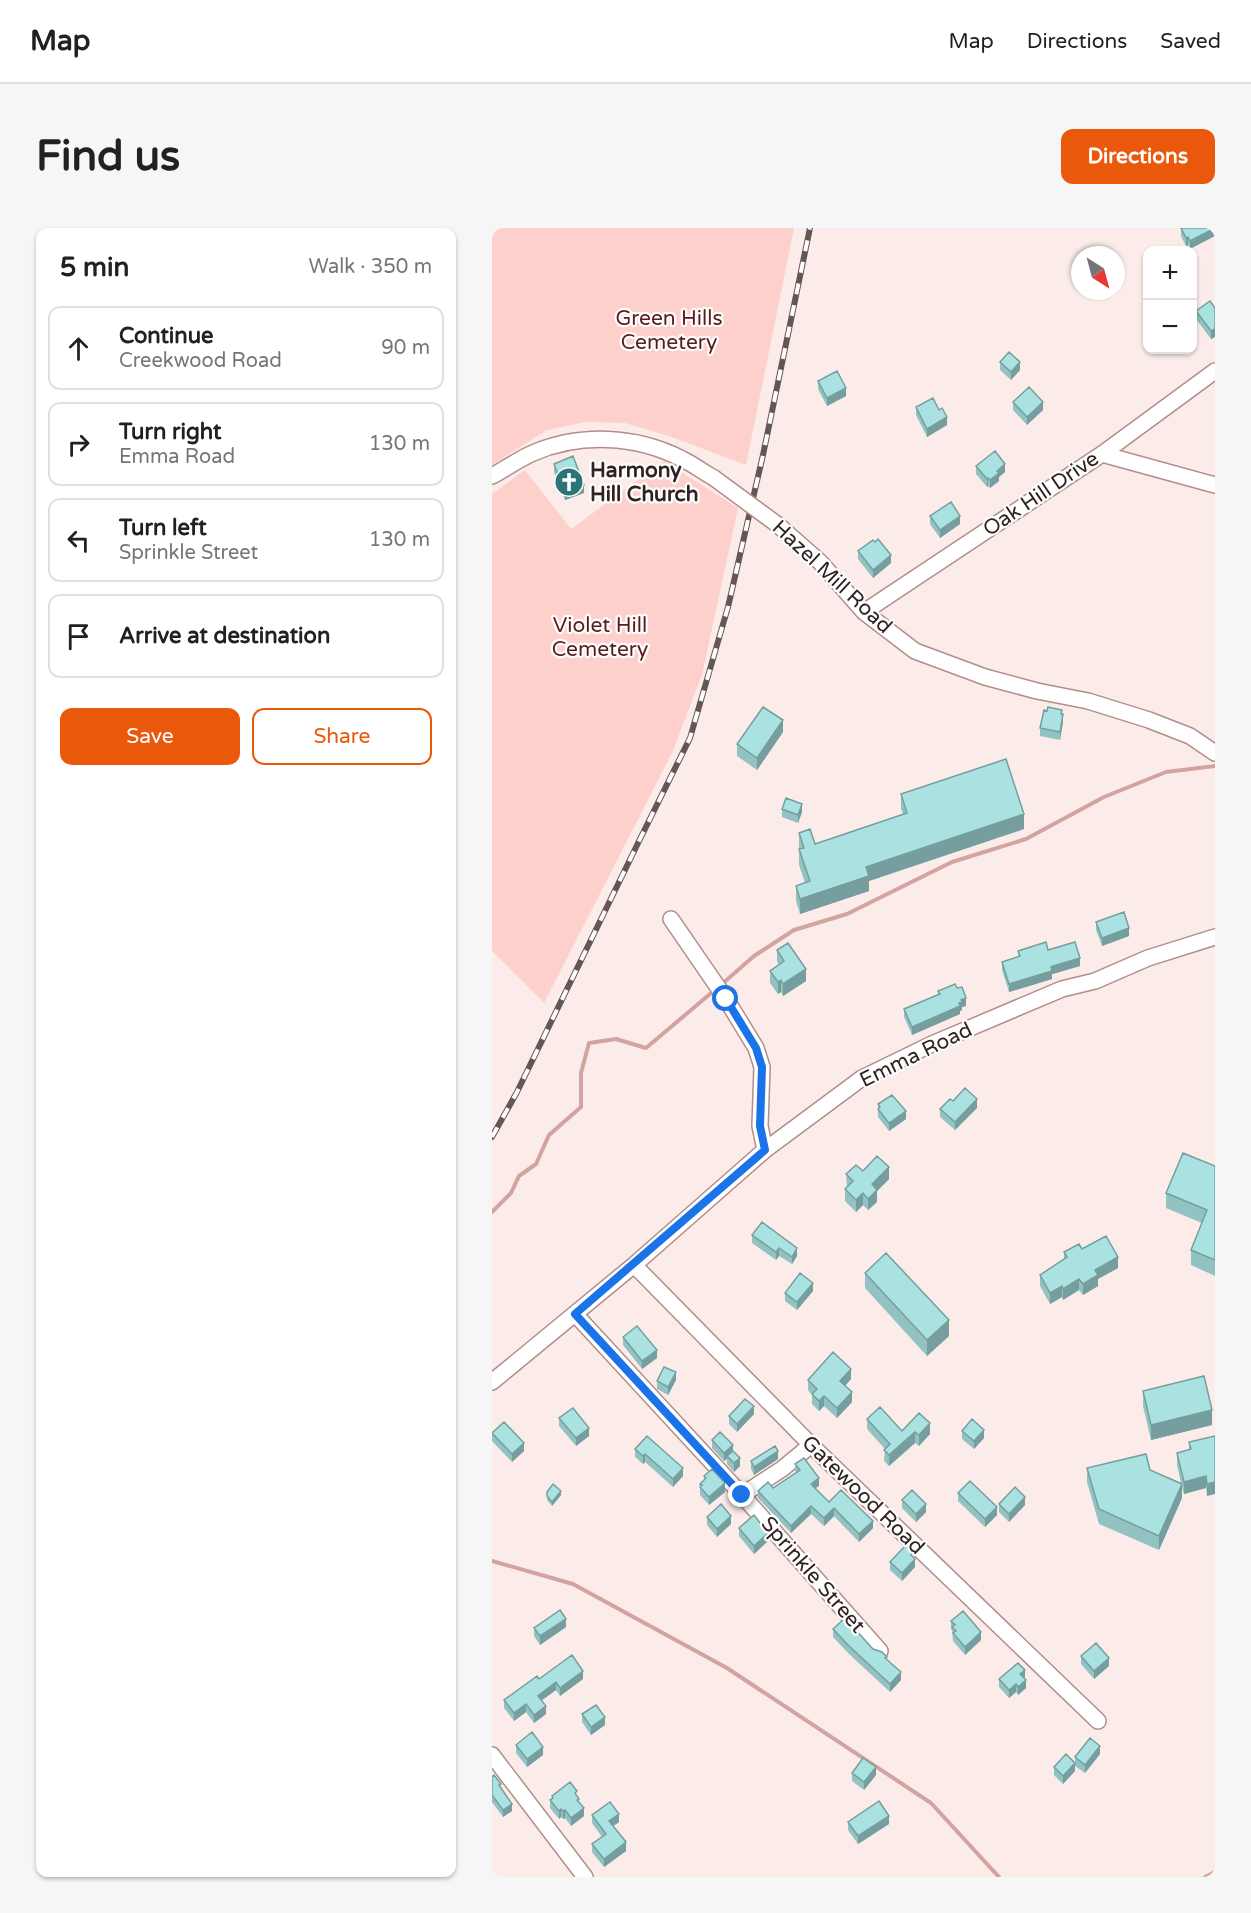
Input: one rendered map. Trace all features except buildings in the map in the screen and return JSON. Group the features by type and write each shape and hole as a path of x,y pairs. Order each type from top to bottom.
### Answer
{"street":[{"name":"Oak Hill Drive","path":"864,612 1102,454 1215,371"},
{"name":"Hazel Mill Road","path":"492,476 533,453 578,441 623,440 681,458 714,478 777,525 820,562 864,612 915,651 985,677 1037,691 1088,701 1149,720 1190,736 1215,753"},
{"path":"1102,454 1215,485"},
{"path":"670,919 726,999 756,1048 762,1067 760,1126 765,1150"},
{"name":"Emma Road","path":"492,1382 634,1265 765,1150 862,1078 932,1044 1062,989 1095,981 1148,958 1215,937"},
{"name":"Gatewood Road","path":"634,1265 811,1445 1098,1721"},
{"name":"Sprinkle Street","path":"575,1314 742,1495 880,1652"},
{"path":"742,1495 782,1469 811,1445"},
{"path":"492,1755 585,1877"}],"green space":[{"name":"Green Hills Cemetery","path":"492,228 794,228 746,465 669,436 625,423 586,422 547,430 492,465"},
{"name":"Violet Hill Cemetery","path":"664,461 738,508 702,675 672,753 544,1003 492,951 492,494 525,470 571,529"}],"waterway":[{"path":"722,984 754,956 794,930 847,914 952,862 1026,839 1104,797 1166,772 1215,766"},
{"path":"492,1212 511,1193 519,1176 536,1164 549,1135 581,1107 581,1073 589,1043 616,1039 646,1048 710,994"},
{"path":"492,1561 573,1584 727,1668 931,1803 999,1877"},
{"path":"1205,1877 1215,1872"}],"railway":[{"path":"492,1137 517,1092 690,738 728,607 763,455 810,228"}],"place":[{"name":"Harmony Hill Church","path":"569,482"}],"route":[{"path":"726,999 756,1048 762,1067 760,1126 765,1150 575,1314 742,1495"}]}
